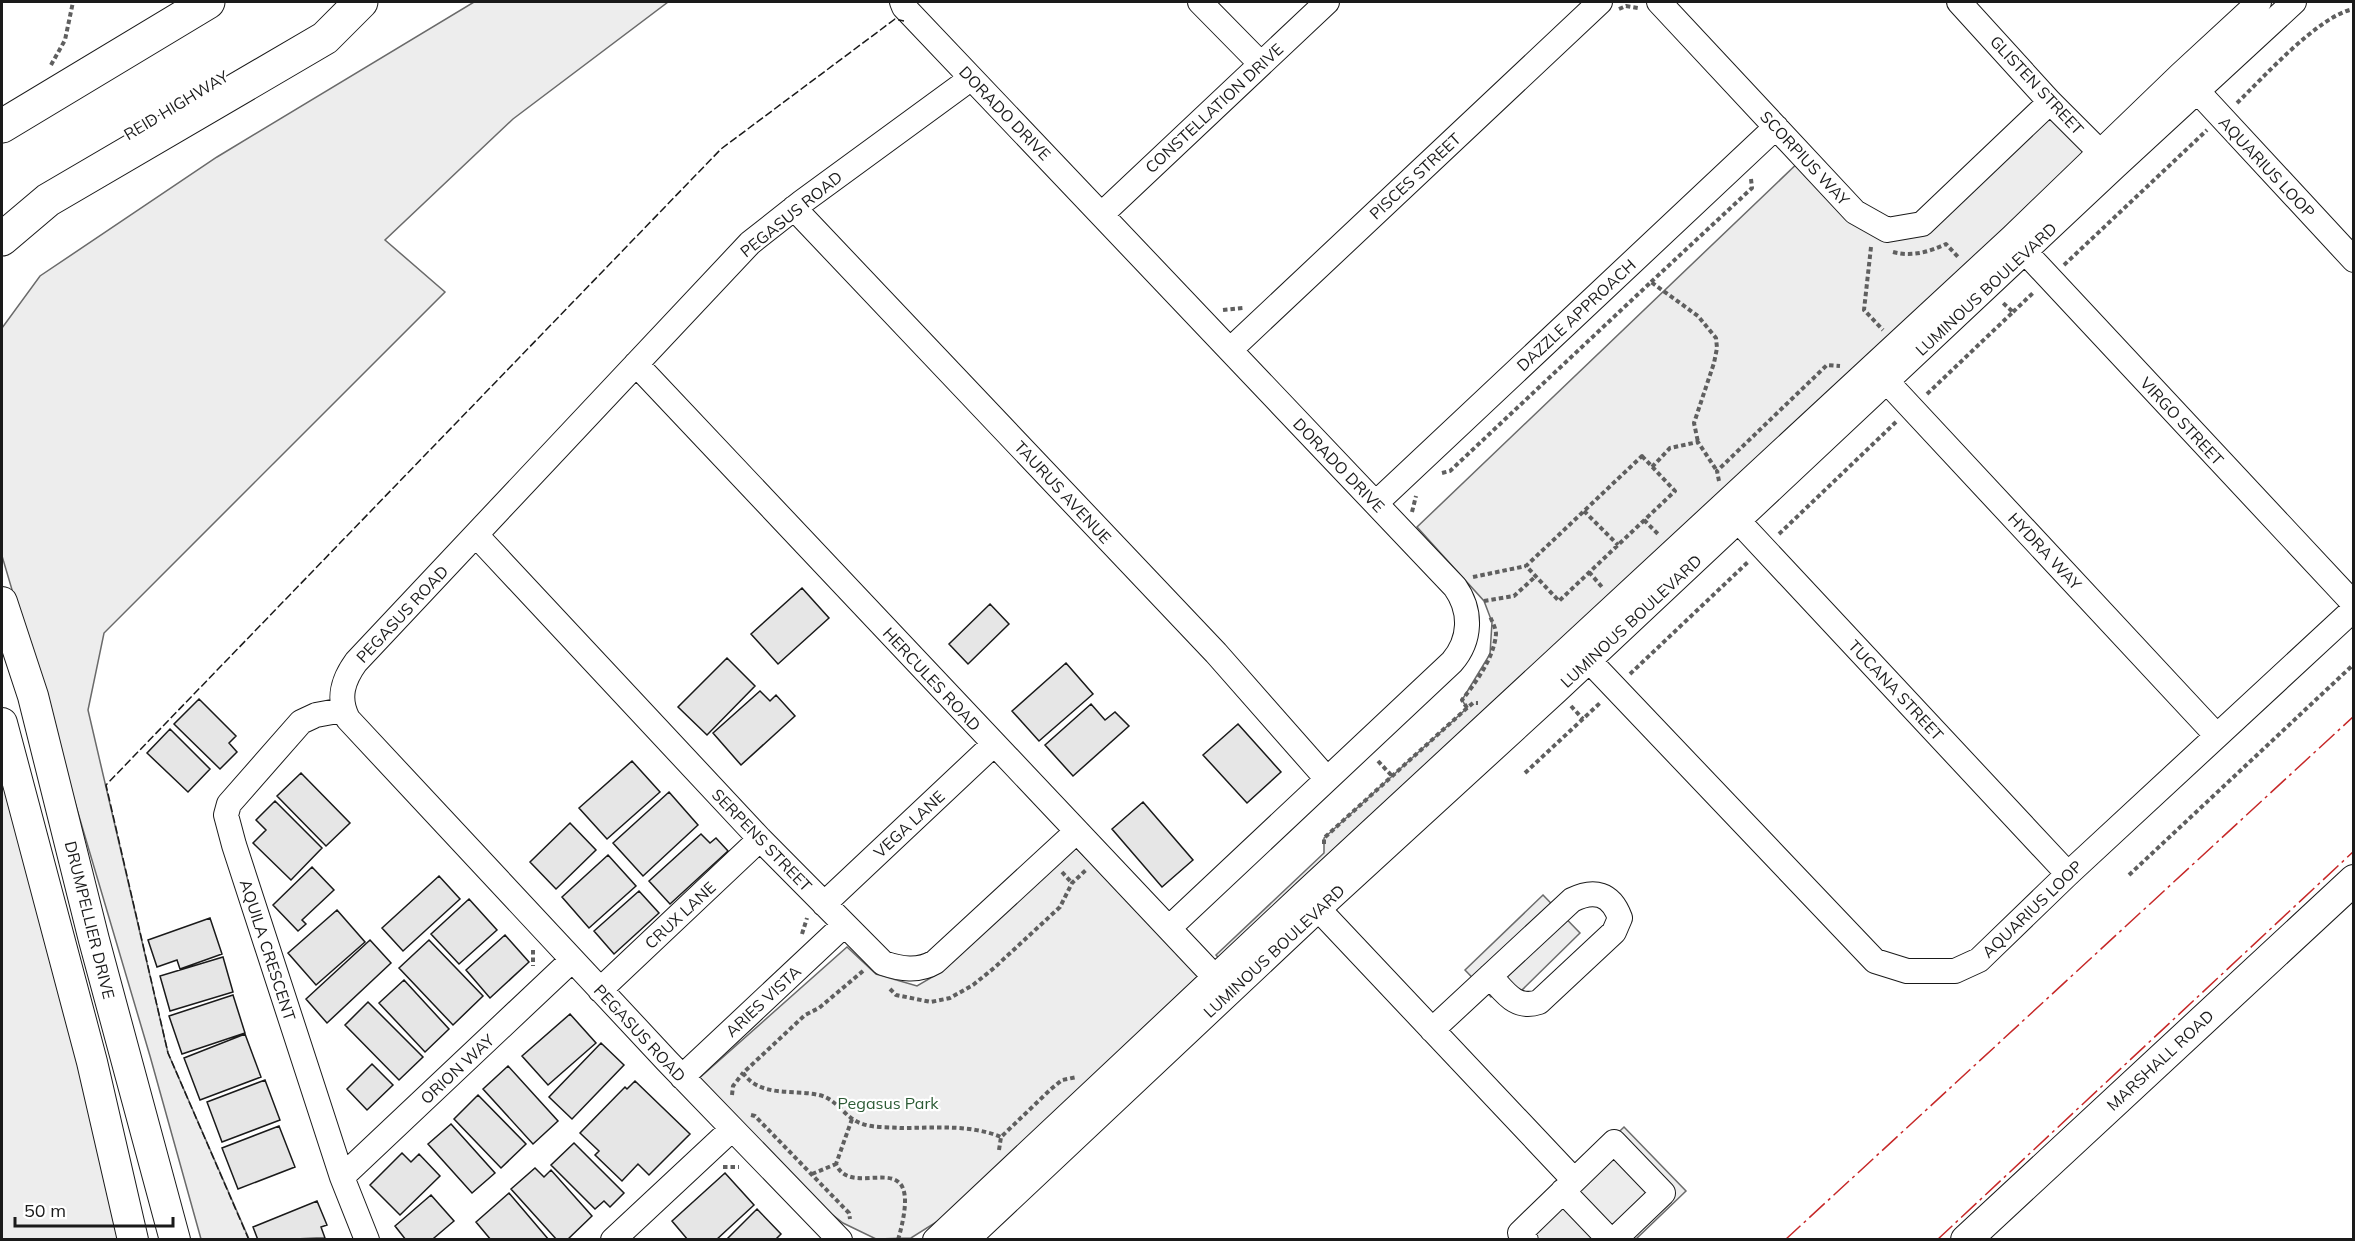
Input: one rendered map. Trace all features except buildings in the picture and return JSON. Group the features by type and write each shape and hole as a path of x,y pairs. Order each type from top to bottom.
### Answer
{"highway":[{"path":"2,126 208,2"},
{"name":"REID HIGHWAY","path":"2,208 351,2"},
{"path":"2,238 48,200 325,38 361,2"}],"main road":[{"name":"DRUMPELLIER DRIVE","path":"2,602 33,696 97,951 175,1239"},
{"name":"DRUMPELLIER DRIVE","path":"2,723 92,1062 133,1239"},
{"name":"MARSHALL ROAD","path":"1966,1239 2354,880"}],"street":[{"name":"DORADO DRIVE","path":"902,2 904,7 1455,587 1463,601 1467,622 1464,643 1457,656 1169,928"},
{"path":"1200,2 1261,64"},
{"name":"CONSTELLATION DRIVE","path":"1101,214 1327,2"},
{"name":"GLISTEN STREET","path":"1961,2 2050,102 2108,159"},
{"name":"LUMINOUS BOULEVARD","path":"967,1239 1222,985 1731,513 2108,159 2181,74 2259,2"},
{"name":"LUMINOUS BOULEVARD","path":"2108,159 2197,92 2294,2"},
{"name":"SCORPIUS WAY","path":"1651,5 1776,127 1856,212 1887,230 1922,224 2050,102"},
{"name":"PISCES STREET","path":"1230,350 1605,6"},
{"name":"AQUARIUS LOOP","path":"2181,74 2354,260"},
{"name":"PEGASUS ROAD","path":"846,1232 739,1122 682,1077 348,719 341,703 342,690 347,675 750,243 962,85"},
{"name":"DAZZLE APPROACH","path":"1376,503 1422,472 1776,127"},
{"name":"TAURUS AVENUE","path":"794,208 1216,653 1327,779"},
{"name":"VIRGO STREET","path":"2018,245 2354,604"},
{"name":"HERCULES ROAD","path":"636,364 1222,985"},
{"name":"HYDRA WAY","path":"1880,374 2217,736"},
{"name":"TUCANA STREET","path":"1731,513 2068,874"},
{"name":"SERPENS STREET","path":"476,535 760,839 816,910 844,924 874,962 910,969 935,962 1076,832"},
{"name":"AQUARIUS LOOP","path":"1581,652 1875,961 1907,970 1955,971 1979,960 2068,874 2354,609"},
{"name":"AQUILA CRESCENT","path":"343,710 316,715 301,722 229,804 226,815 342,1177 367,1239"},
{"name":"VEGA LANE","path":"816,910 994,744"},
{"name":"CRUX LANE","path":"600,990 760,839"},
{"path":"1432,1029 1572,900 1591,893 1600,895 1616,908 1620,918 1614,932 1539,1002 1529,1005 1518,1003 1490,976"},
{"path":"1311,901 1432,1029 1569,1185 1612,1239 1663,1192 1614,1142 1569,1185 1520,1233 1526,1239"},
{"name":"ARIES VISTA","path":"682,1077 844,924"},
{"name":"ORION WAY","path":"342,1177 573,960"},
{"name":"LUMINOUS BOULEVARD","path":"935,1239 1222,985"},
{"path":"613,1239 739,1122"}],"path":[{"path":"1605,6 1651,5"},
{"path":"2013,312 2316,28 2346,10 2354,9"},
{"path":"1422,472 1450,471 1752,188 1751,172"},
{"path":"1864,239 1872,247 1864,310 1885,332"},
{"path":"1651,282 1698,316 1716,338 1714,363 1694,423 1698,442 1717,471"},
{"path":"1652,467 1670,448 1698,442"},
{"path":"1455,587 1475,575 1526,566 1642,456 1675,491 1558,601 1526,566"},
{"path":"1407,536 1417,527 1411,516 1417,494"},
{"path":"1584,511 1618,545"},
{"path":"1644,520 1664,540"},
{"path":"1589,572 1607,592"},
{"path":"1467,708 1462,700 1474,685 1491,654 1496,632 1484,601 1514,596 1536,576"},
{"path":"2129,875 2354,664"},
{"path":"1363,746 1392,776"},
{"path":"732,1102 733,1086 743,1073 805,1015 819,1008 874,962 896,995 931,1002 950,998 973,985 994,968 1060,907 1072,883 1101,857"},
{"path":"801,938 816,910"},
{"path":"532,939 534,974"},
{"path":"743,1073 749,1081 770,1090 820,1095 835,1102 852,1119 861,1124 884,1127 961,1128 985,1131 1001,1137"},
{"path":"998,1160 1001,1137 1062,1080 1074,1077 1084,1078"},
{"path":"739,1122 755,1116 812,1174 849,1213 846,1232"},
{"path":"812,1174 836,1164 852,1119"},
{"path":"836,1164 842,1174 849,1177 863,1179 874,1176 885,1177 899,1183 904,1190 906,1203 898,1239"},
{"path":"721,1167 742,1167"}],"shaded area":[{"path":"474,2 668,2 513,119 385,240 445,292 104,633 88,710 168,1053 249,1239 201,1239 150,1056 2,556 2,328 40,276 217,157"},
{"path":"2050,102 2100,152 1226,966 1216,955 1324,853 1324,838 1467,708 1462,700 1490,654 1492,622 1484,601 1417,527 1804,157 1855,212 1922,224"},
{"path":"2,725 133,1239 2,1239"},
{"name":"Pegasus Park","path":"1075,847 1200,974 946,1216 911,1238 876,1239 843,1223 805,1193 696,1081 847,947 876,974 917,986 941,972"},
{"path":"1543,895 1580,933 1520,992 1508,980 1491,997 1465,970"},
{"path":"1624,1127 1686,1191 1636,1239 1507,1240"}],"fence":[{"path":"249,1240 168,1053 106,785 721,149 895,19 904,21"}],"power":[{"path":"1785,1240 2354,716"},
{"path":"1937,1240 2354,851"}]}
